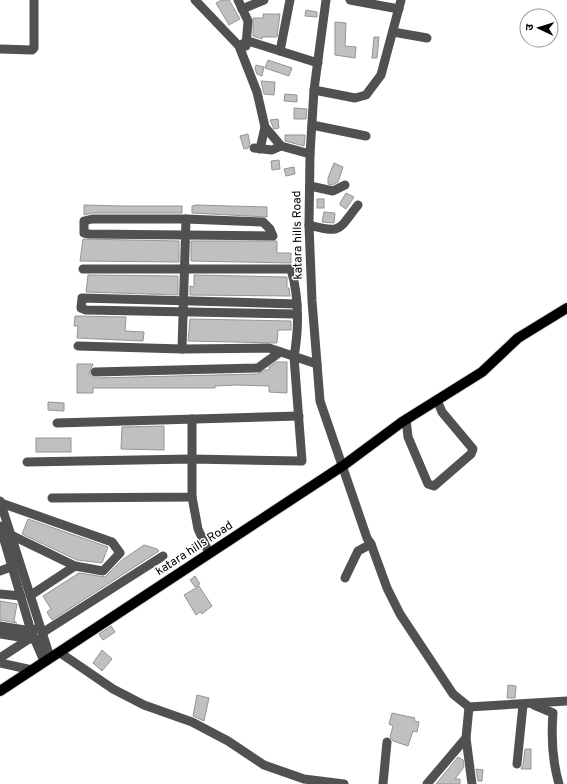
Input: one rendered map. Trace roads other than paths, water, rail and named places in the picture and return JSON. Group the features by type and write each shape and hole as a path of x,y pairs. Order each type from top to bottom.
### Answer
{"main road":[{"name":"katara hills Road","path":"0,691 344,465 406,419 482,372 518,338 567,308"}],"street":[{"path":"0,49 32,50 34,48 34,0"},
{"path":"195,0 239,46 244,55 257,92 265,127 281,146 310,154"},
{"path":"238,0 248,21 248,41 244,55"},
{"path":"242,9 264,0"},
{"path":"280,51 290,0"},
{"name":"katara hills Road","path":"326,0 314,90 310,154 309,225 312,301 320,401 344,465 367,538 371,544 387,588 400,614 453,694 469,707"},
{"path":"314,90 356,98 366,95 381,75 400,4 350,0"},
{"path":"393,32 426,38"},
{"path":"239,46 248,41 318,64"},
{"path":"312,125 366,136"},
{"path":"265,127 257,148 272,150 281,146"},
{"path":"310,186 333,191 346,185"},
{"path":"309,225 330,231 338,229 358,205"},
{"path":"92,219 186,219 263,222 270,229 273,236 185,235 89,234 84,233 83,225 84,221 92,219"},
{"path":"182,349 186,219"},
{"path":"27,462 191,459 302,461 294,357 297,341 297,304 291,269 83,269"},
{"path":"297,304 184,306 83,310 80,304 82,298 184,306 297,314"},
{"path":"78,346 182,349 269,348 317,364"},
{"path":"95,372 258,368 280,352"},
{"path":"406,419 408,437 428,484 434,486 471,454 473,449 442,412 437,400"},
{"path":"57,423 299,416"},
{"path":"192,419 192,497 198,529 209,553"},
{"path":"52,498 192,497"},
{"path":"4,533 75,566 103,571 120,553 112,542 0,502 4,533 12,567 21,596 47,659"},
{"path":"4,533 21,564 31,595 37,635"},
{"path":"345,578 358,551 371,544"},
{"path":"0,658 163,556"},
{"path":"0,570 21,564"},
{"path":"31,595 75,566"},
{"path":"0,594 21,596"},
{"path":"0,626 37,635"},
{"path":"0,634 37,635"},
{"path":"58,652 113,689 144,705 192,722 228,741 264,765 304,782 344,784"},
{"path":"0,663 32,670"},
{"path":"472,784 466,738 469,707 523,705 567,701"},
{"path":"532,704 553,713 551,735 552,752 559,784"},
{"path":"517,764 523,705"},
{"path":"427,784 466,738"},
{"path":"383,784 387,742"}]}
